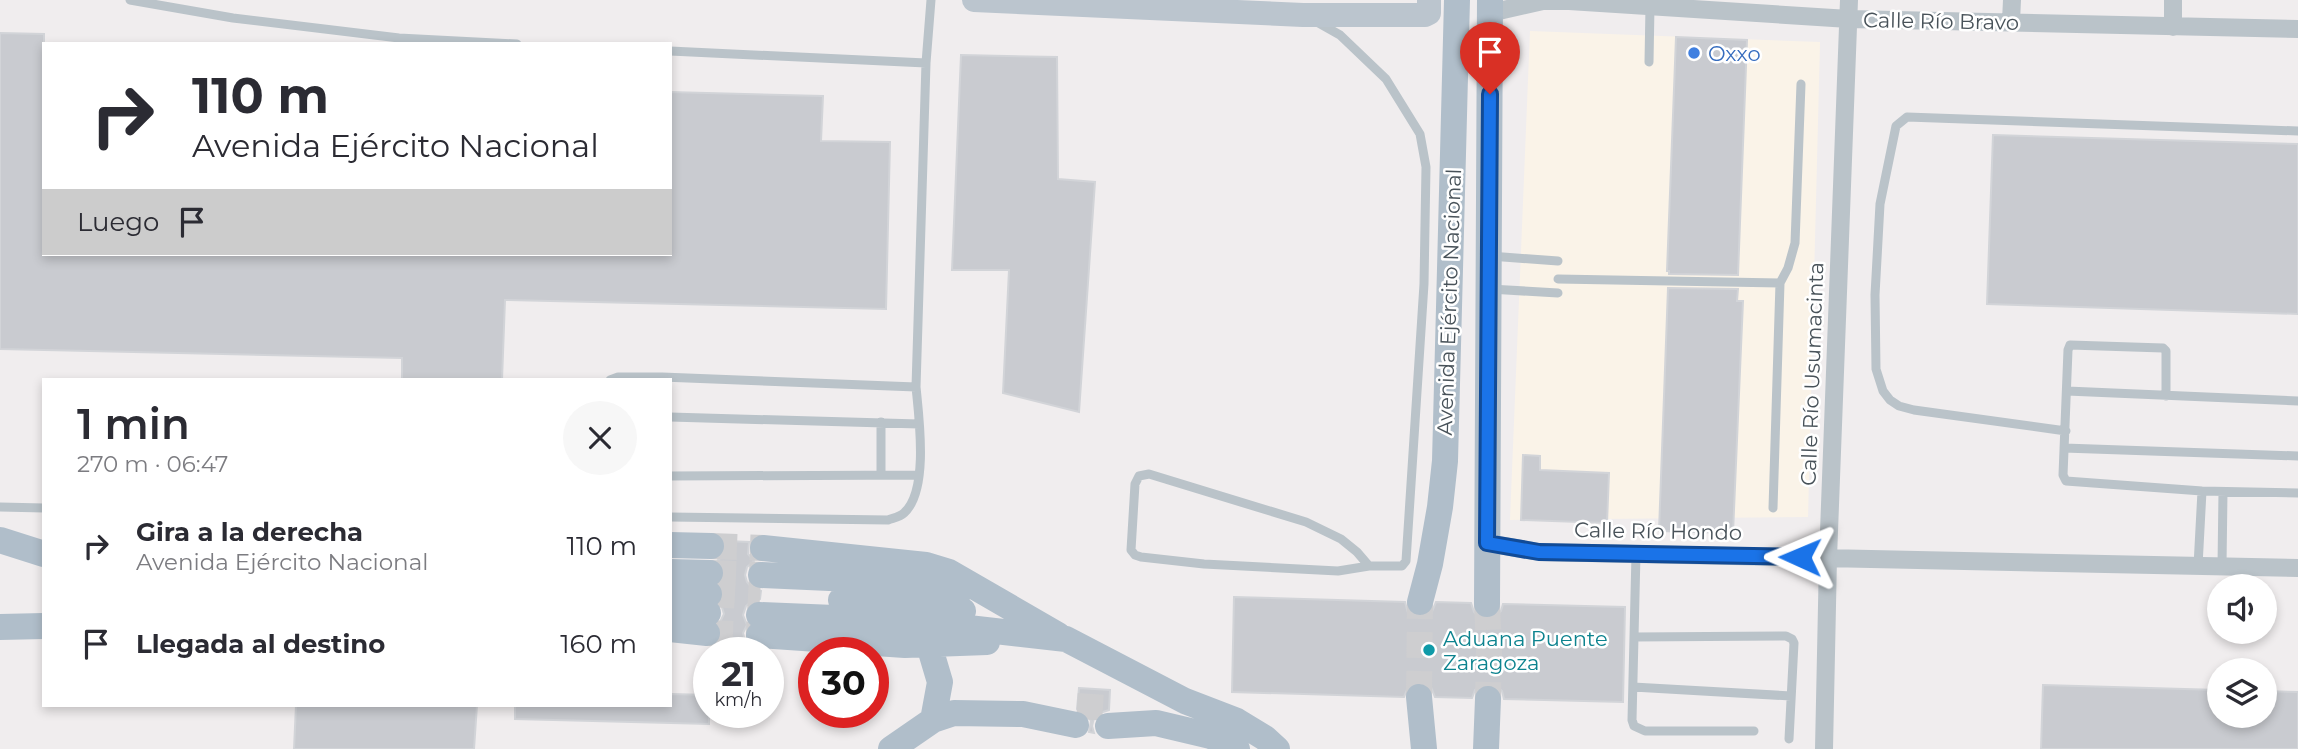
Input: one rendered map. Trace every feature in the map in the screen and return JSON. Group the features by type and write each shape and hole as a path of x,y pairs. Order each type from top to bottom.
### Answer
{"main road":[{"name":"Avenida Ejército Nacional","path":"1420,602 1438,518 1445,461 1457,0"},
{"name":"Avenida Ejército Nacional","path":"1486,4 1490,256 1487,604"},
{"path":"0,540 42,540"},
{"path":"0,540 42,553"},
{"path":"672,545 711,546"},
{"path":"762,548 926,565 949,572 1066,639 1185,701 1237,721 1265,738 1277,749"},
{"path":"672,574 708,603"},
{"path":"760,606 919,582 943,587 1066,639"},
{"path":"672,593 708,603"},
{"path":"672,612 708,603"},
{"path":"672,628 708,603"},
{"path":"760,606 1066,639"},
{"path":"760,606 905,645 1066,639"},
{"path":"0,627 42,626"},
{"path":"929,645 940,682 933,720"},
{"path":"1419,697 1424,749"},
{"path":"1486,749 1488,699"},
{"path":"891,749 933,720 954,713 1077,716"},
{"path":"1108,717 1156,723 1210,736 1237,749"}],"street":[{"path":"974,0 1097,2 1303,15 1425,15 1429,13 1429,0"},
{"name":"Calle Río Bravo","path":"1486,4 1569,0 1650,6 1718,6 1849,19 2298,29"},
{"name":"Calle Río Usumacinta","path":"1824,749 1828,558 1849,0"},
{"path":"2011,21 2012,0"},
{"path":"2173,27 2174,0"},
{"name":"Calle Río Hondo","path":"1487,543 1539,552 2298,568"}],"lane":[{"path":"130,0 233,18 399,38 478,42"},
{"path":"672,517 888,520 905,513 919,475 916,387 926,62 931,0"},
{"path":"1649,62 1650,6"},
{"path":"1303,15 1340,35 1386,79 1420,134 1426,167 1424,284 1406,561 1402,566 1369,566 1338,571 1204,564 1138,556 1131,551 1137,479 1143,474 1149,474 1306,522 1341,539 1369,566"},
{"path":"672,51 926,62"},
{"path":"1773,508 1780,283 1788,268 1795,243 1801,84"},
{"path":"2066,431 1914,410 1899,406 1883,391 1876,369 1875,295 1880,204 1896,126 1907,117 2298,131"},
{"path":"1490,256 1558,261"},
{"path":"1558,279 1780,283"},
{"path":"1489,289 1558,293"},
{"path":"2166,396 2166,351 2163,348 2070,345 2063,475 2068,482 2223,492 2298,492"},
{"path":"615,378 662,377 916,387"},
{"path":"2067,391 2298,401"},
{"path":"672,417 919,424"},
{"path":"881,422 881,475"},
{"path":"2064,448 2298,456"},
{"path":"672,477 919,475"},
{"path":"2198,566 2202,491"},
{"path":"2222,566 2223,492"},
{"path":"0,508 42,508"},
{"path":"1636,554 1634,726 1642,731 1754,731"},
{"path":"1634,637 1790,637 1794,643 1789,738"},
{"path":"1633,687 1791,696"}],"shaded area":[{"path":"1530,31 1820,42 1808,517 1510,520"}],"building":[{"path":"0,33 44,34 42,256 672,256 672,92 823,96 821,141 890,142 886,309 505,300 502,378 402,378 402,358 0,349"},
{"path":"1676,37 1747,40 1738,275 1669,274 1667,271"},
{"path":"961,55 1057,57 1058,179 1095,182 1079,412 1003,393 1009,270 952,270"},
{"path":"1993,135 2298,144 2298,314 1987,304"},
{"path":"1668,288 1738,289 1737,301 1743,301 1733,533 1659,531"},
{"path":"1523,455 1540,456 1540,470 1609,473 1607,523 1521,520"},
{"path":"726,541 749,542 748,554 754,561 747,567 745,575 752,588 761,591 760,599 746,606 743,615 747,625 744,637 722,637 719,624 724,614 721,604 725,594 721,584 726,573 718,560 725,554"},
{"name":"Aduana Puente Zaragoza","path":"1234,597 1405,602 1408,613 1417,617 1431,614 1436,602 1471,603 1474,612 1486,620 1495,617 1503,604 1625,607 1623,702 1504,699 1497,686 1488,683 1480,685 1472,698 1435,697 1431,687 1418,681 1409,685 1404,697 1232,692"},
{"path":"2043,685 2207,690 2207,728 2277,728 2277,691 2298,692 2298,749 2041,749"},
{"path":"1079,688 1110,690 1109,710 1094,718 1094,733 1089,732 1091,721 1087,714 1077,709"},
{"path":"672,694 693,695 693,724 515,719 515,707 672,707"},
{"path":"296,707 477,707 474,749 294,749"}],"tunnel":[{"path":"711,546 763,548"},
{"path":"710,573 761,575"},
{"path":"709,594 760,597"},
{"path":"1419,697 1420,602"},
{"path":"1487,604 1488,699"},
{"path":"707,633 759,635"},
{"path":"1077,706 1109,708"}],"place":[{"name":"Oxxo","path":"1694,53"},
{"name":"Aduana Puente Zaragoza","path":"1429,650"}],"route":[{"path":"1490,94 1487,543 1539,552 1800,557"}]}
